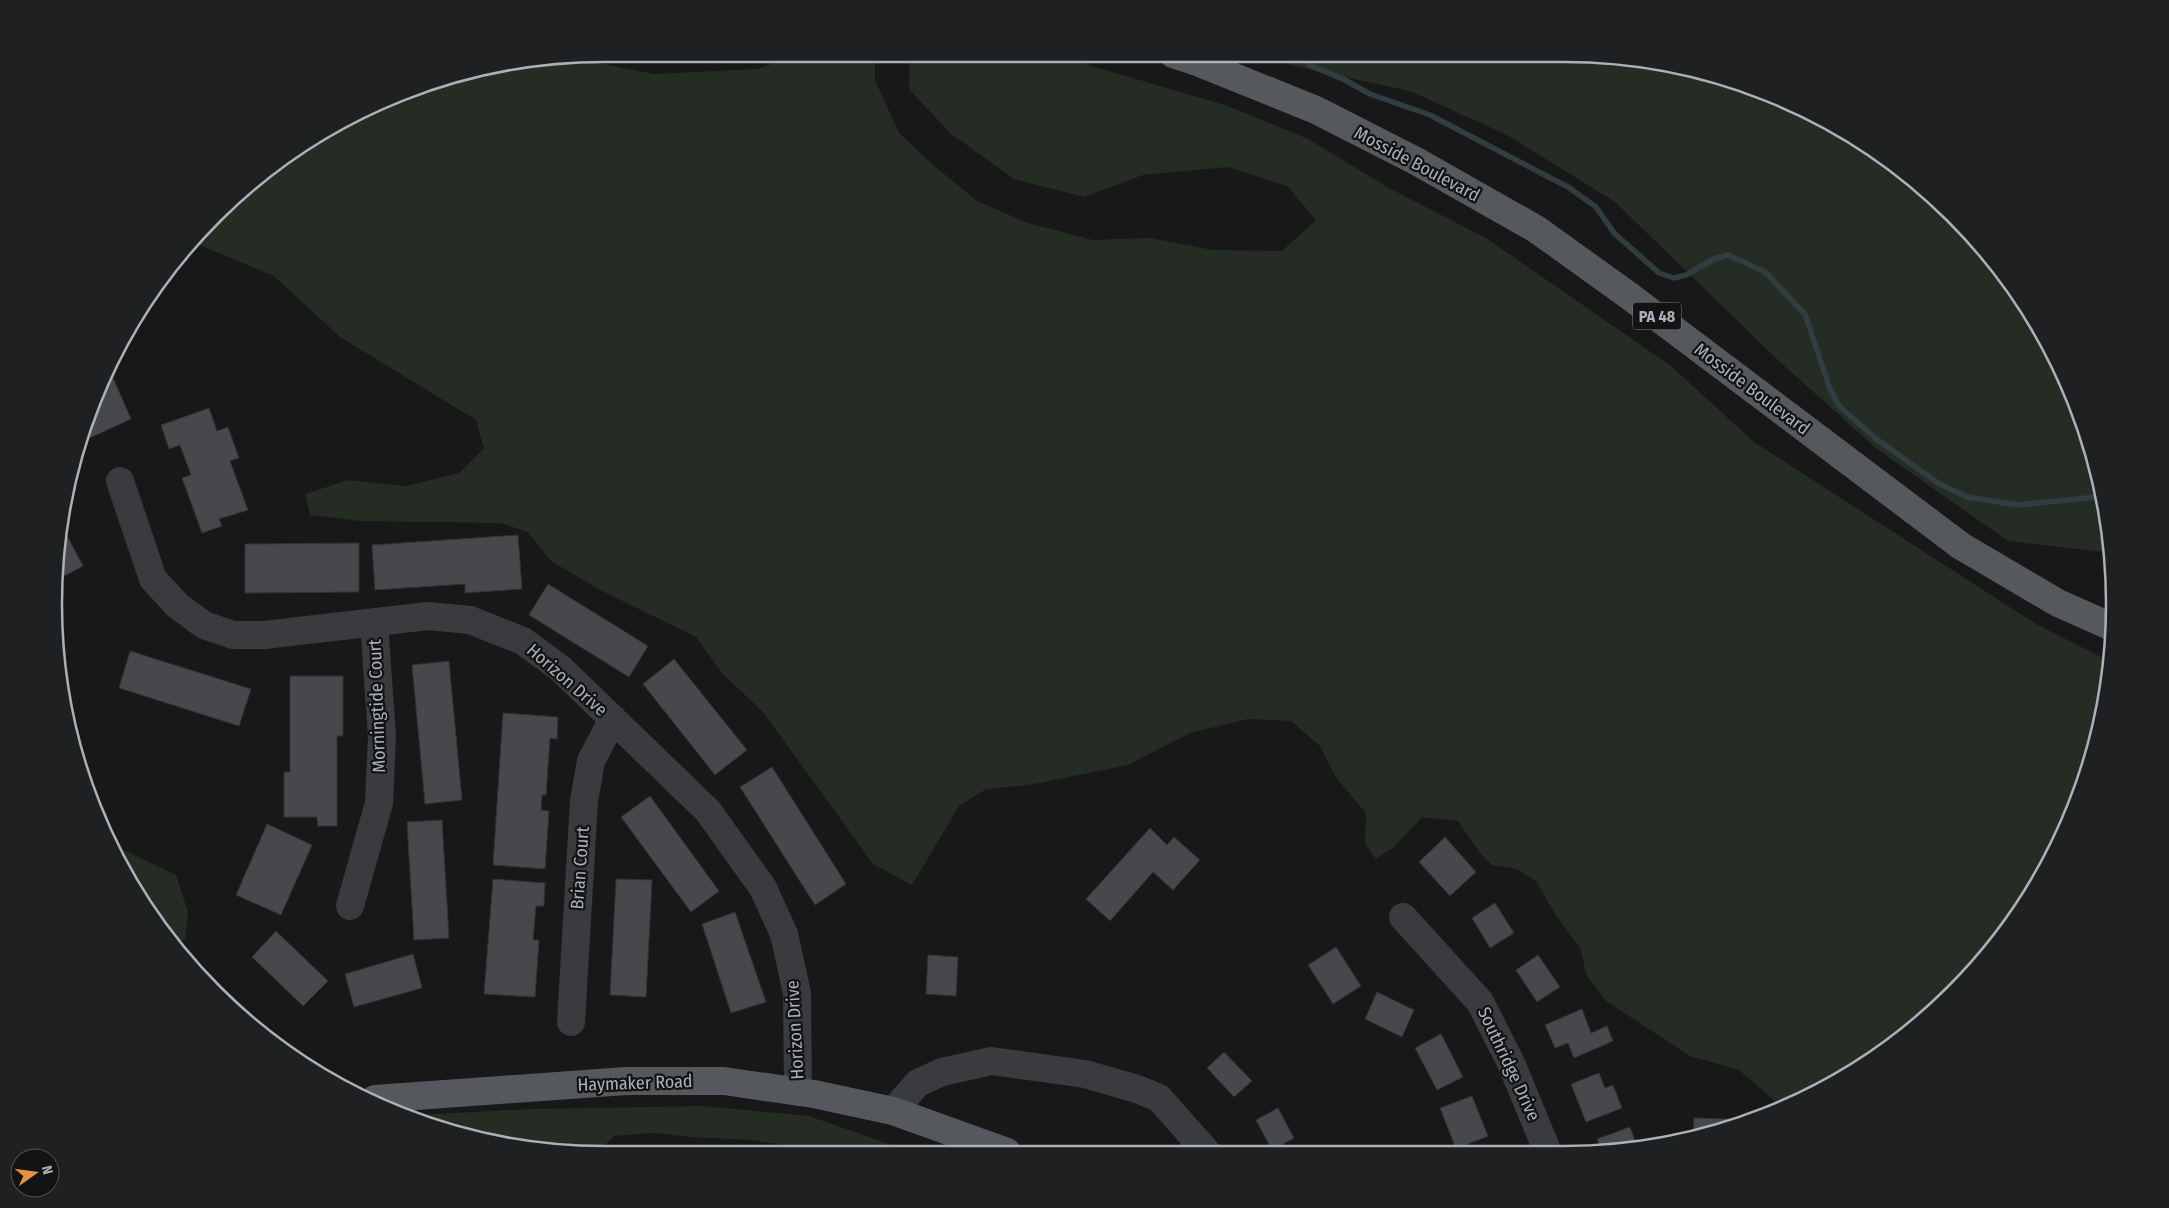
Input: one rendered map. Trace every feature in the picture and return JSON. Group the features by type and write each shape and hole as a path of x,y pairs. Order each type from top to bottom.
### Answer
{"main road":[{"name":"Mosside Boulevard","path":"1197,62 1316,110 1416,161 1536,229 1636,301 1960,546 2058,603 2105,624"},
{"name":"Haymaker Road","path":"386,1099 626,1081 724,1081 798,1092 893,1111 990,1146"}],"street":[{"name":"Horizon Drive","path":"120,481 153,579 178,606 204,625 233,635 256,635 428,616 470,620 523,642 561,669 708,811 763,888 784,934 797,993 798,1092"},
{"name":"Morningtide Court","path":"350,906 379,803 382,737 374,622"},
{"name":"Brian Court","path":"570,1022 584,801 591,761 613,719"},
{"name":"Southridge Drive","path":"1403,917 1480,1002 1511,1062 1545,1146"},
{"path":"893,1111 918,1083 942,1072 991,1062 1010,1064 1085,1074 1137,1089 1158,1098 1201,1146"}],"shaded area":[{"path":"596,62 654,74 757,69 777,62 875,62 875,80 899,133 931,163 977,201 1028,223 1093,240 1150,238 1213,250 1282,251 1316,220 1287,186 1228,167 1143,175 1084,197 1014,179 950,133 909,89 910,62 1078,62 1228,106 1308,139 1389,188 1486,238 1671,366 1754,442 2036,624 2103,658 2096,710 2078,778 2051,843 2015,905 1995,934 1948,987 1895,1034 1836,1073 1776,1102 1739,1070 1690,1056 1606,1001 1587,976 1580,948 1555,914 1536,881 1517,869 1492,865 1479,852 1458,821 1422,817 1394,847 1376,859 1365,843 1366,813 1337,779 1319,745 1291,721 1248,719 1190,733 1128,765 1034,784 986,789 959,806 912,885 873,864 763,712 722,673 696,637 602,591 551,561 528,532 500,523 360,521 310,515 305,494 348,480 406,486 459,473 484,448 476,420 340,337 274,276 199,245 221,221 274,174 333,135 397,104 430,91 464,81 533,67"},
{"path":"1284,62 1565,62 1636,67 1671,73 1739,91 1804,118 1836,135 1895,174 1948,221 1995,274 2015,303 2051,365 2078,430 2096,498 2104,552 2008,541 1877,449 1781,363 1615,202 1507,135 1410,91 1290,65"},
{"path":"121,849 176,875 188,912 185,940 180,941 174,934 135,875"},
{"path":"702,1106 809,1116 895,1146 787,1146 750,1140 654,1133 614,1136 604,1146 569,1144 533,1141 498,1135 424,1114 533,1109"}],"building":[{"path":"113,377 131,419 88,439"},
{"path":"209,408 217,431 228,427 239,458 230,461 248,510 219,519 222,526 202,533 182,478 191,475 180,445 169,449 161,425"},
{"path":"67,535 83,566 64,576"},
{"path":"518,535 522,589 465,593 465,584 375,590 372,545"},
{"path":"359,543 359,592 245,593 245,544"},
{"path":"548,584 648,646 629,677 529,615"},
{"path":"130,651 251,689 239,726 119,688"},
{"path":"674,659 747,750 715,775 643,684"},
{"path":"449,661 462,800 425,804 412,665"},
{"path":"290,676 343,676 343,736 337,736 337,826 318,826 317,817 284,817 284,772 290,772"},
{"path":"503,713 558,717 557,739 550,738 546,795 542,795 541,810 549,811 545,869 493,865"},
{"path":"772,767 846,884 815,905 740,787"},
{"path":"650,796 719,891 691,912 621,817"},
{"path":"442,820 449,938 414,940 407,822"},
{"path":"267,824 312,845 281,915 236,895"},
{"path":"1150,828 1167,845 1174,837 1200,860 1173,890 1153,872 1110,921 1086,899"},
{"path":"1445,837 1476,872 1450,896 1419,862"},
{"path":"493,879 545,883 544,906 536,906 533,940 539,940 535,997 484,994"},
{"path":"616,879 652,880 646,997 610,995"},
{"path":"1495,903 1514,933 1490,948 1472,918"},
{"path":"735,912 766,1002 731,1013 702,924"},
{"path":"276,931 328,981 303,1006 252,957"},
{"path":"1336,947 1361,986 1333,1004 1308,965"},
{"path":"413,954 422,988 354,1007 345,974"},
{"path":"928,955 958,957 956,996 926,994"},
{"path":"1538,955 1560,987 1537,1002 1516,970"},
{"path":"1377,992 1414,1010 1402,1037 1365,1019"},
{"path":"1582,1009 1591,1033 1607,1026 1613,1041 1574,1058 1568,1043 1555,1048 1545,1025"},
{"path":"1441,1034 1463,1077 1437,1090 1415,1048"},
{"path":"1224,1052 1252,1081 1234,1097 1207,1068"},
{"path":"1599,1073 1605,1088 1613,1085 1622,1108 1586,1122 1571,1084"},
{"path":"1472,1096 1488,1136 1463,1146 1455,1146 1440,1108"},
{"path":"1278,1108 1294,1138 1279,1146 1270,1146 1256,1120"},
{"path":"1694,1118 1729,1119 1729,1120 1693,1130"},
{"path":"1630,1127 1635,1141 1599,1144 1597,1139"}],"waterway":[{"path":"1306,62 1370,94 1430,115 1568,187 1596,207 1614,233 1659,273 1674,278 1686,275 1714,259 1728,255 1765,272 1805,314 1830,389 1839,406 1875,438 1938,483 1967,497 2018,505 2096,497"}]}
